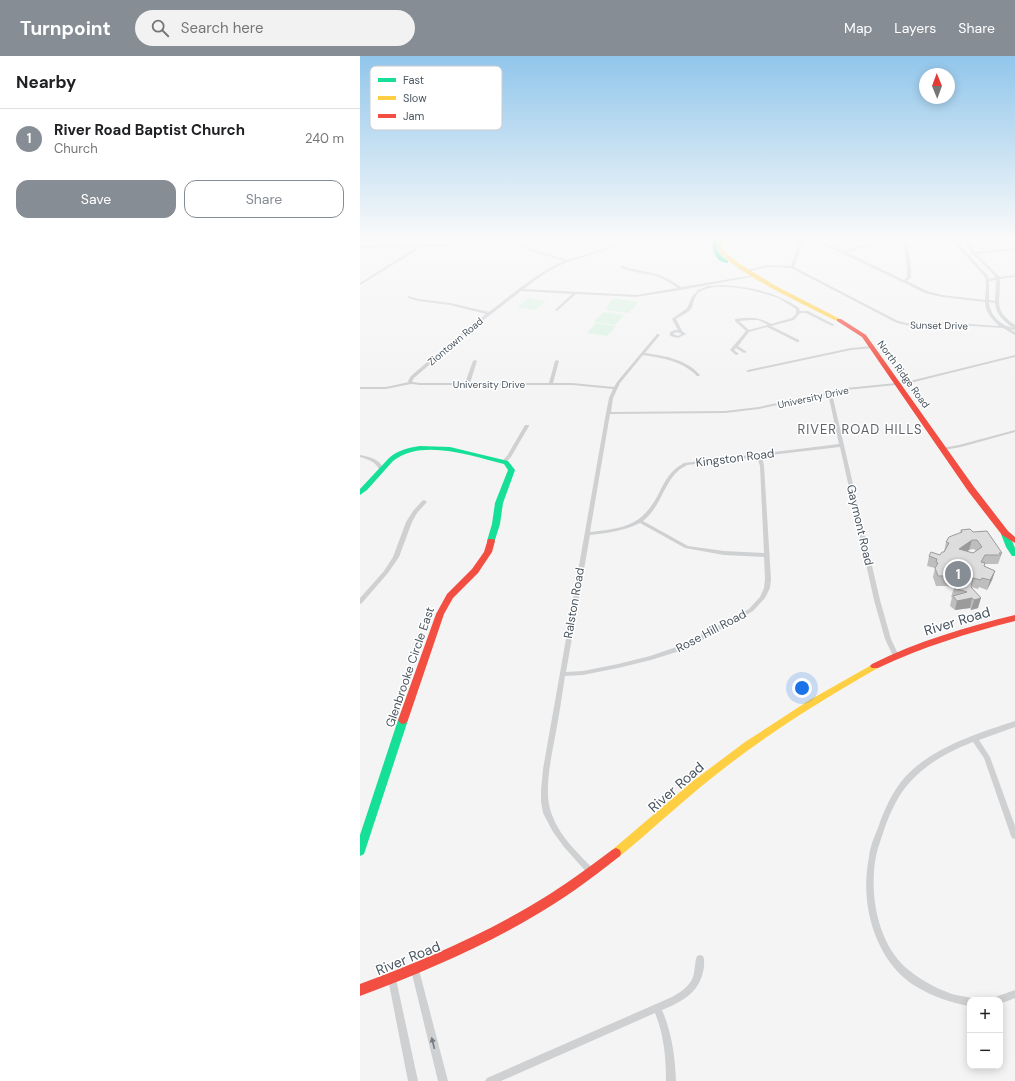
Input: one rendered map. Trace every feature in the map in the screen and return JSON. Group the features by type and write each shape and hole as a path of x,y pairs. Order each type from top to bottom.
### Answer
{"main road":[{"name":"North Ridge Road","path":"767,285 856,329 864,336 971,489 1005,533 1015,541"},
{"path":"360,493 373,483 382,470 398,454 405,450 421,446 504,461"},
{"name":"Glenbrooke Circle East","path":"360,851 362,834 440,614 450,596 475,571 488,552 496,524 498,503 512,470 509,464 504,461"},
{"name":"North Ridge Road","path":"1005,533 1010,547 1015,554"},
{"name":"River Road","path":"360,990 415,970 471,945 553,900 592,873 642,833 708,776 738,753 844,684 896,656 955,634 1015,618"}],"street":[{"name":"Ziontown Road","path":"411,383 410,381 412,377 458,337 488,313 528,285"},
{"path":"677,285 683,289 696,294"},
{"path":"521,290 636,296 706,285"},
{"name":"Sunset Drive","path":"827,285 902,323 915,325 941,323 1015,328"},
{"path":"911,285 932,294 996,302"},
{"path":"988,285 987,310 1004,327 1015,334"},
{"path":"998,285 996,302 1000,315 1015,328"},
{"path":"680,332 674,319 689,309 693,298 700,290 718,286 764,291 775,290 795,306 798,309 798,312"},
{"path":"764,291 775,290"},
{"path":"557,310 575,293"},
{"path":"409,297 418,300 450,304 488,313"},
{"path":"737,354 732,350 748,331 793,319 798,312"},
{"path":"798,312 807,312 833,325"},
{"path":"748,331 736,320 751,318 765,321 769,325 798,342"},
{"name":"Ralston Road","path":"592,873 558,832 547,812 545,803 546,769 610,398 615,388 658,334"},
{"path":"735,346 745,352"},
{"path":"748,371 852,349 872,347"},
{"path":"643,354 674,360 695,371 698,375"},
{"name":"University Drive","path":"608,413 725,412 759,408 851,388 898,384 1015,356"},
{"path":"467,384 475,361"},
{"path":"551,384 557,361"},
{"name":"University Drive","path":"360,388 386,388 411,383 551,384 615,388"},
{"name":"Gaymont Road","path":"827,393 831,398 877,600 888,639 896,656"},
{"path":"504,461 509,458 527,426"},
{"path":"944,449 1015,430"},
{"name":"Kingston Road","path":"587,534 626,527 640,521 657,504 672,474 680,466 695,462 842,445"},
{"name":"Rose Hill Road","path":"562,674 583,673 618,666 674,651 702,638 744,615 756,605 766,592 768,578 768,555 762,466 759,455"},
{"path":"360,456 378,463 382,470"},
{"path":"360,602 396,558 409,522 424,502"},
{"path":"640,521 668,538 687,547 724,553 768,555"},
{"path":"967,1001 947,997 911,979 894,962 880,937 872,908 870,867 874,848 884,818 898,791 918,769 932,758 948,749 1015,724"},
{"path":"975,739 987,757 1015,836"},
{"path":"490,1081 679,998 693,987 698,979 700,959"},
{"path":"415,970 443,1081"},
{"path":"392,979 413,1081"},
{"path":"1003,998 1015,994"},
{"path":"657,1008 665,1028 669,1050 671,1081"}],"green space":[{"path":"529,298 546,301 535,310 517,307"},
{"path":"614,298 639,302 628,313 606,310 608,308 605,308"},
{"path":"603,312 624,315 615,325 594,322"},
{"path":"596,323 616,326 607,336 587,333"}],"building":[{"path":"970,529 973,532 987,531 1002,553 999,553 1001,555 985,555 981,562 985,563 984,566 995,571 990,580 973,578 971,587 981,598 974,600 972,598 957,601 953,596 967,592 954,588 958,579 949,576 938,576 935,568 938,563 936,562 937,559 929,556 931,552 940,555 944,552 949,543 946,542 949,537 962,532 961,530","holes":["972,540 977,540 982,547 973,553 959,549"]}],"traffic: fast":[{"path":"360,493 391,459 407,450 435,448 465,452 506,462 512,470 499,503 496,524 491,541"},
{"path":"1005,534 1010,547 1015,554"},
{"path":"360,851 403,720"}],"traffic: slow":[{"path":"770,285 839,320"},
{"path":"616,853 728,759 811,703 875,666"}],"traffic: jam":[{"path":"839,320 864,336 971,489 1005,533 1015,541"},
{"path":"403,720 440,614 450,596 475,571 488,552 491,541"},
{"path":"875,666 909,650 926,644 961,632 1015,618"},
{"path":"360,990 428,963 526,915 557,896 616,853"}],"place":[{"name":"River Road Baptist Church","path":"958,574"}],"district":[{"name":"RIVER ROAD HILLS","path":"860,429"}]}
